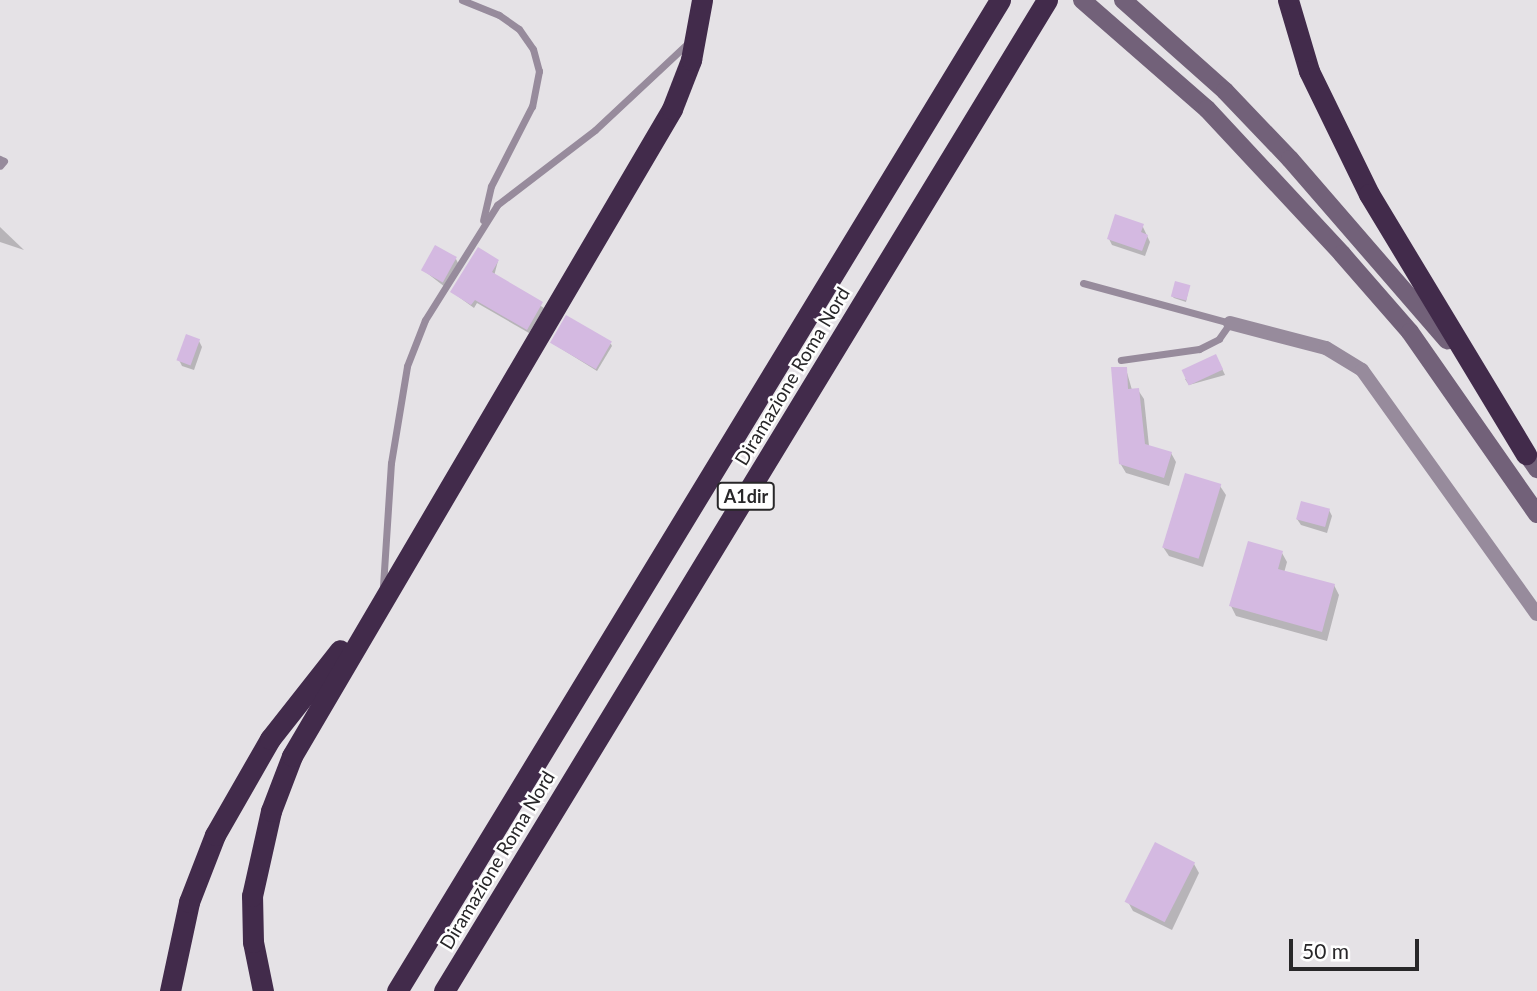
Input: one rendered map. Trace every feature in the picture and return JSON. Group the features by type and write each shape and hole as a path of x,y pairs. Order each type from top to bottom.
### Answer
{"highway":[{"path":"263,991 253,942 252,896 271,811 304,734 673,109 684,83 702,0"},
{"name":"Diramazione Roma Nord","path":"397,991 1000,0"},
{"name":"Diramazione Roma Nord","path":"444,991 1047,0"},
{"path":"1288,0 1310,71 1369,194 1532,461"},
{"path":"170,991 194,883 231,804 278,727 383,601"}],"main road":[{"path":"1082,0 1207,109 1410,332 1537,514"},
{"path":"1123,0 1225,91 1327,197 1430,317 1532,461"}],"street":[{"path":"1230,323 1326,348 1362,370 1537,614"}],"lane":[{"path":"462,0 499,15 519,29 533,49 539,71 532,106 491,186 483,221"},
{"path":"383,601 386,503 407,366 425,320 483,221 514,190 595,130 695,37"},
{"path":"0,159 4,161 0,166"},
{"path":"1083,284 1230,323 1219,339 1199,349 1121,360"}],"building":[{"path":"1115,214 1144,224 1141,232 1148,235 1142,251 1107,239"},
{"path":"435,245 457,257 443,282 421,270"},
{"path":"478,247 499,260 492,272 543,302 527,330 475,300 471,305 450,292"},
{"path":"1175,281 1190,285 1186,301 1171,296"},
{"path":"566,315 612,342 596,369 550,343"},
{"path":"186,334 200,339 191,365 176,360"},
{"path":"1216,354 1223,369 1189,385 1182,370"},
{"path":"1111,367 1127,367 1128,389 1139,388 1145,444 1172,452 1164,478 1119,464"},
{"path":"1185,473 1221,484 1199,559 1162,548"},
{"path":"1301,501 1330,509 1325,527 1296,519"},
{"path":"1248,541 1283,551 1278,569 1335,584 1322,632 1229,606"},
{"path":"1155,842 1195,862 1165,922 1125,902"}]}
